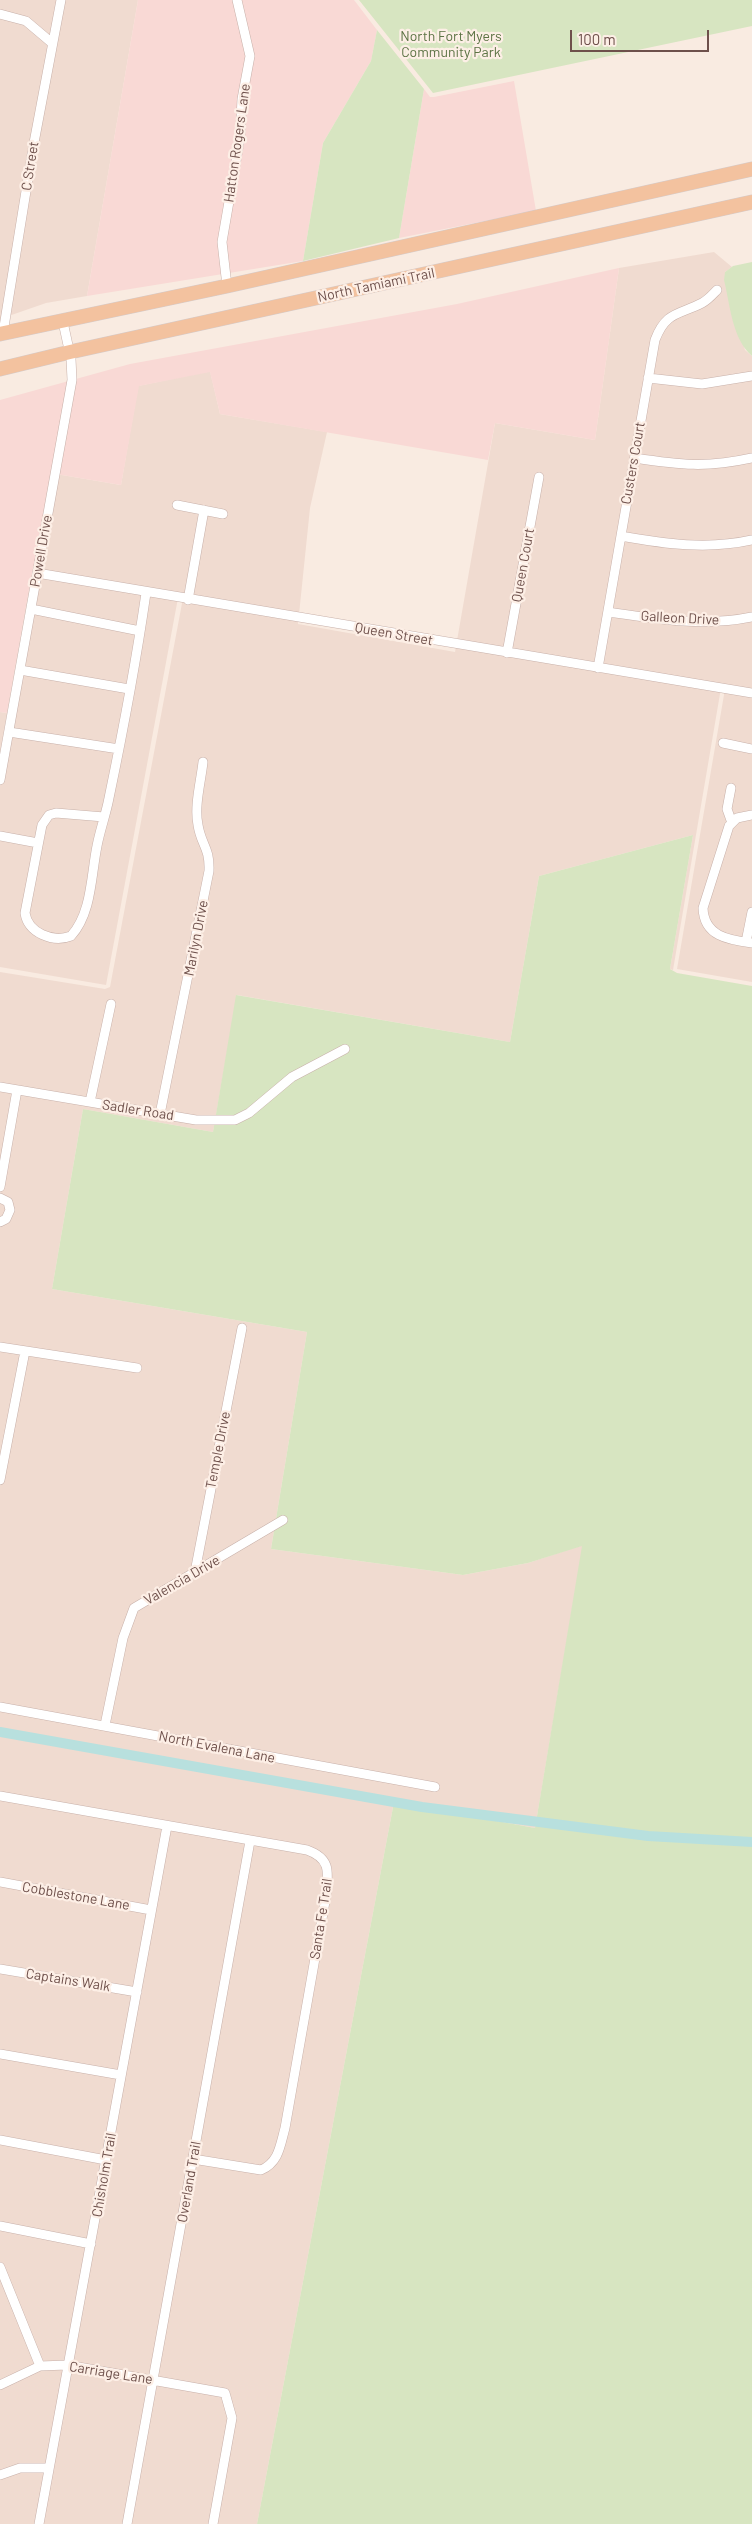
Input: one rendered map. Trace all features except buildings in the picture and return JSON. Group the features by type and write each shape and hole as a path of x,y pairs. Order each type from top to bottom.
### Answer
{"main road":[{"path":"1,333 63,322 752,169"},
{"name":"North Tamiami Trail","path":"0,369 752,202"}],"street":[{"name":"C Street","path":"1,333 61,0"},
{"name":"Hatton Rogers Lane","path":"227,286 222,242 240,138 242,99 250,56 237,0"},
{"path":"0,14 26,21 52,43"},
{"name":"Custers Court","path":"598,668 655,340 662,325 674,314 702,303 717,290"},
{"name":"Powell Drive","path":"0,780 72,380 70,352 63,322"},
{"path":"648,378 702,384 752,376"},
{"path":"635,458 675,464 708,466 752,458"},
{"name":"Queen Court","path":"507,653 539,477"},
{"path":"177,506 223,514"},
{"path":"188,600 204,510"},
{"path":"621,536 681,545 724,545 752,540"},
{"name":"Queen Street","path":"37,574 752,693"},
{"path":"104,817 65,813 49,815 42,825 25,913 26,919 37,932 56,939 63,939 74,932 85,910 119,749 146,593"},
{"path":"31,609 140,631"},
{"name":"Galleon Drive","path":"608,612 661,620 695,622 752,618"},
{"path":"20,670 130,688"},
{"path":"9,732 119,749"},
{"path":"723,743 752,749"},
{"name":"Marilyn Drive","path":"160,1114 209,871 207,846 201,836 197,820 203,762"},
{"path":"731,788 727,809 732,823"},
{"path":"752,815 737,818 732,823 724,840 703,908 703,918 709,929 718,936 749,943 752,912"},
{"path":"0,836 38,843"},
{"path":"90,1102 111,1004"},
{"name":"Sadler Road","path":"0,1086 160,1114 211,1121 235,1120 249,1113 268,1095 292,1077 345,1049"},
{"path":"0,1187 17,1090"},
{"path":"0,1198 8,1202 10,1210 6,1219 0,1222"},
{"name":"Temple Drive","path":"195,1572 242,1328"},
{"path":"0,1347 137,1368"},
{"path":"0,1480 25,1351"},
{"name":"Valencia Drive","path":"105,1725 123,1638 134,1608 283,1520"},
{"name":"North Evalena Lane","path":"0,1707 435,1787"},
{"name":"Santa Fe Trail","path":"0,1796 307,1850 318,1854 326,1862 328,1874 285,2128 277,2158 270,2166 261,2170 193,2159"},
{"name":"Chisholm Trail","path":"39,2524 166,1826"},
{"name":"Overland Trail","path":"127,2524 250,1841"},
{"name":"Cobblestone Lane","path":"0,1882 152,1910"},
{"name":"Captains Walk","path":"0,1969 137,1992"},
{"path":"0,2054 121,2075"},
{"path":"0,2140 106,2160"},
{"path":"0,2226 91,2244"},
{"path":"0,2267 37,2368"},
{"name":"Carriage Lane","path":"0,2385 37,2368 67,2365 224,2393 232,2418 213,2524"},
{"path":"0,2476 20,2468 48,2468"}],"shaded area":[{"path":"0,0 138,0 87,296 46,303 0,319"},
{"path":"138,0 354,0 377,30 371,61 323,143 303,261 87,296"},
{"path":"514,81 536,211 399,238 424,89 430,97 434,97"},
{"path":"714,252 732,267 725,272 745,350 752,356 752,689 721,688 673,970 670,969 693,835 539,876 510,1042 237,995 213,1132 83,1109 52,1289 307,1332 271,1549 463,1575 528,1563 583,1545 535,1828 394,1802 257,2524 0,2524 0,972 105,989 110,987 183,598 39,570 56,474 121,485 138,386 210,371 220,414 327,432 310,508 298,624 455,652 495,423 595,440 619,268"},
{"path":"619,268 595,440 495,423 488,460 220,414 210,372 139,386 121,485 56,474 32,573 7,713 0,712 0,400 130,364 457,304"},
{"path":"37,573 178,598 106,985 0,967 0,778"},
{"path":"725,689 752,693 752,982 677,969"},
{"path":"0,712 7,713 0,752"}],"green space":[{"name":"North Fort Myers Community Park","path":"359,0 752,0 752,26 433,93"},
{"path":"377,30 424,89 399,238 303,261 323,143 371,61"},
{"path":"752,262 752,356 745,349 736,331 724,280 725,272 733,266"},
{"path":"693,835 670,969 677,973 752,986 752,2524 257,2524 394,1802 535,1828 582,1546 528,1563 463,1575 271,1549 307,1332 52,1289 83,1109 213,1132 236,995 510,1042 539,876"}],"waterway":[{"path":"0,1732 422,1807 648,1836 752,1842"}]}
